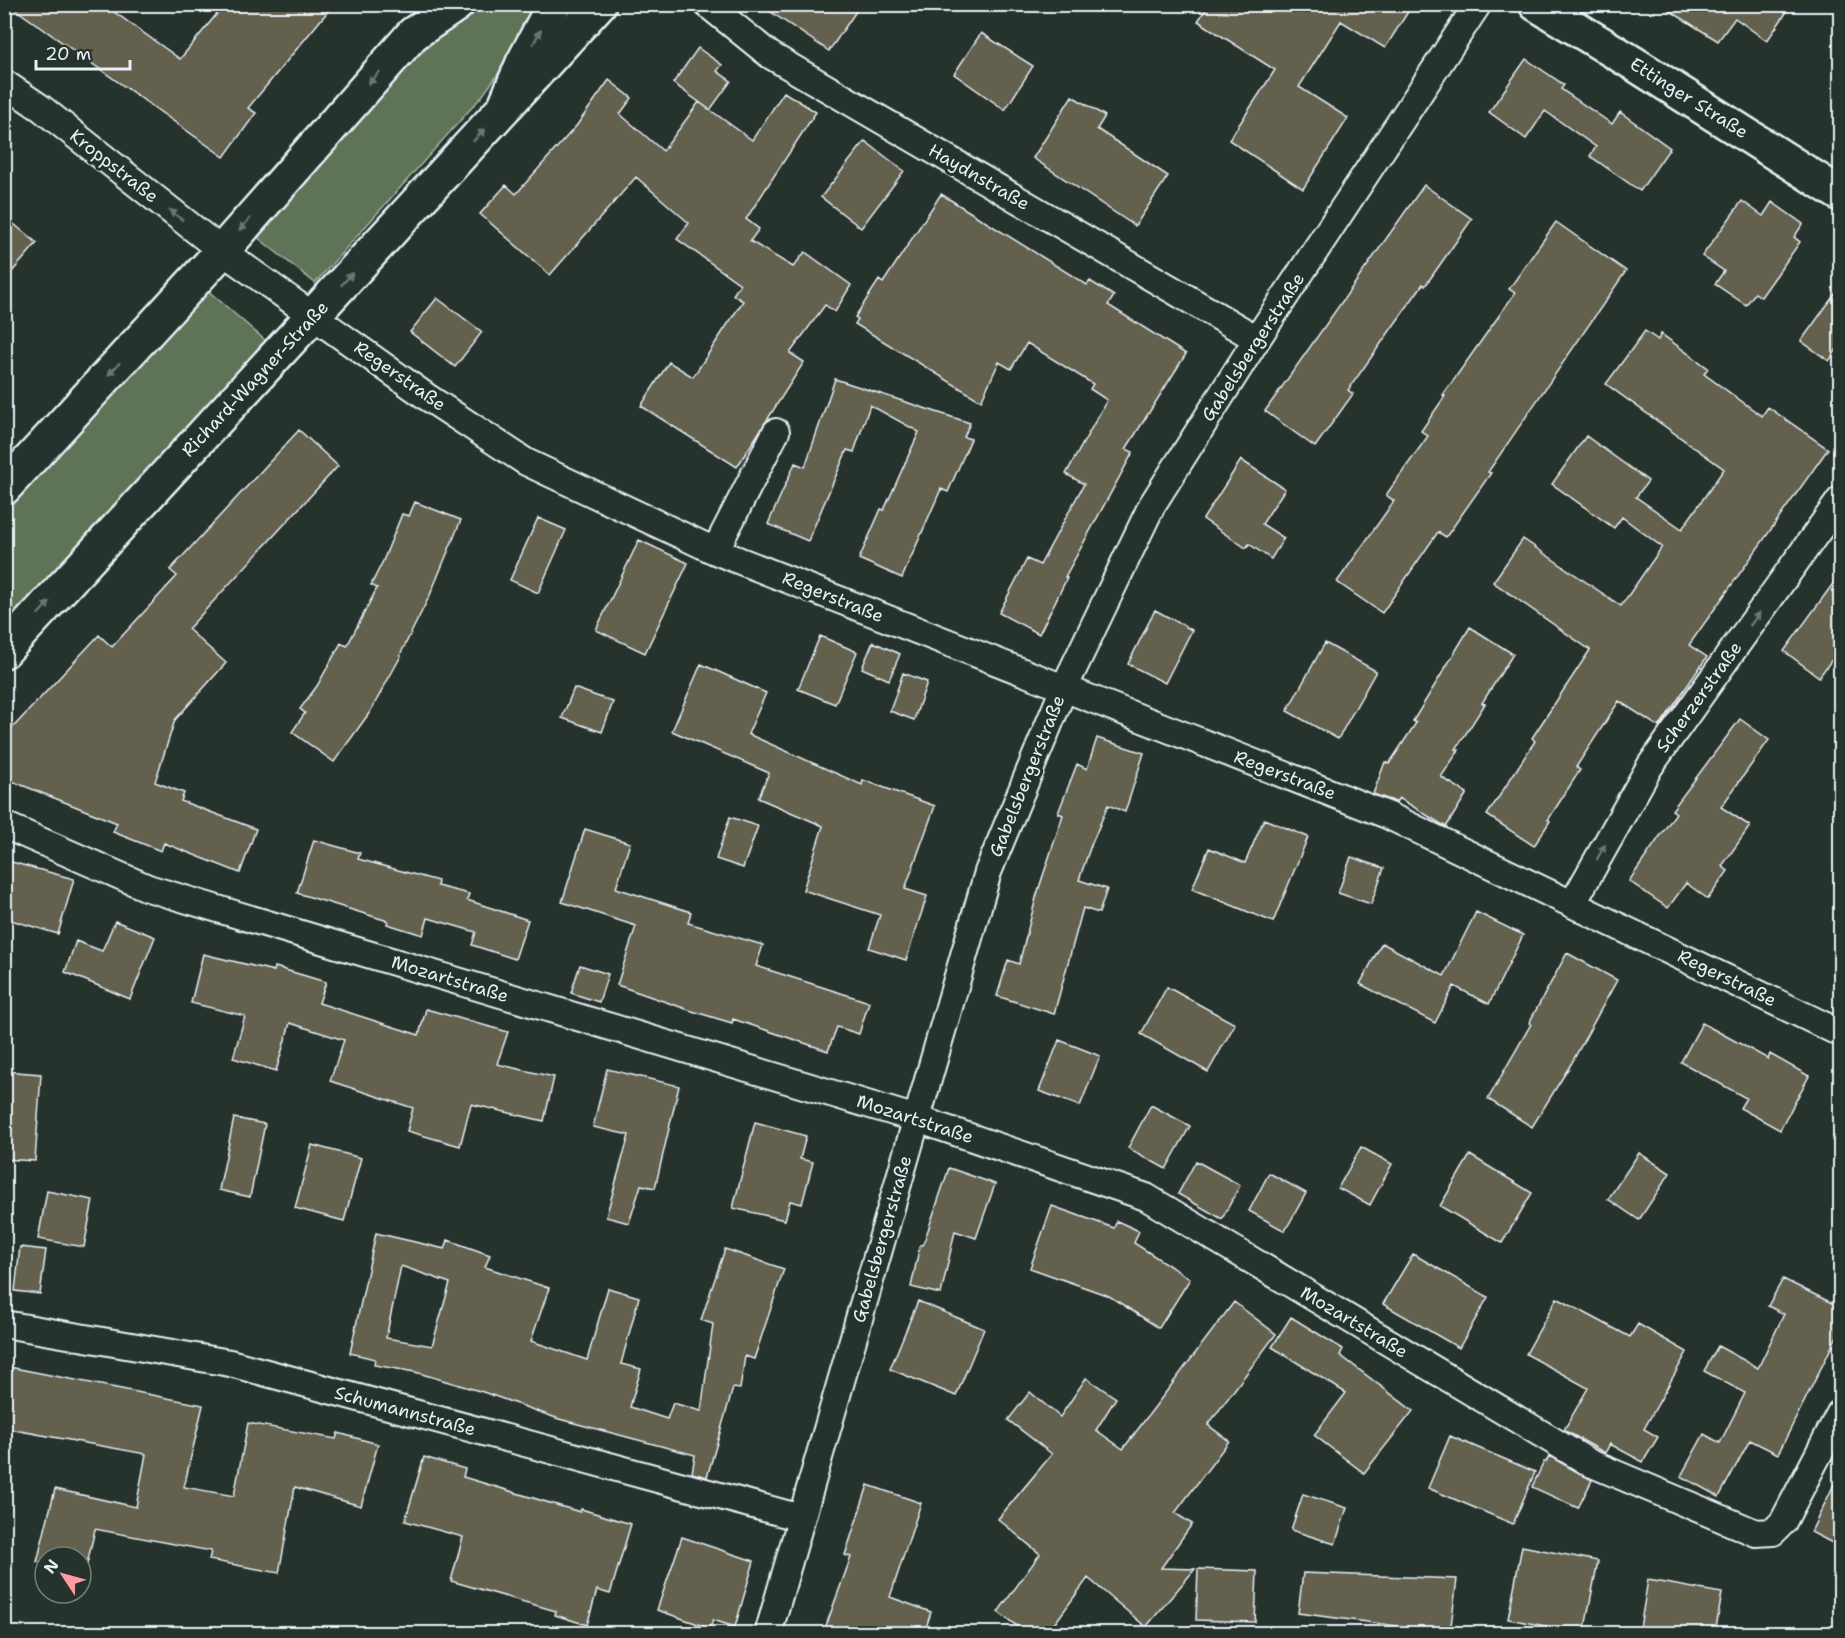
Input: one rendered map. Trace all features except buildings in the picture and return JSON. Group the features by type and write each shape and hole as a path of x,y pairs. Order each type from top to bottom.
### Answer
{"main road":[{"path":"4,488 222,251 440,4"},
{"path":"413,34 457,4"},
{"name":"Richard-Wagner-Straße","path":"504,108 523,63 554,4"},
{"name":"Richard-Wagner-Straße","path":"4,651 599,4"},
{"name":"Ettinger Straße","path":"1536,4 1840,194"}],"street":[{"name":"Haydnstraße","path":"707,4 770,54 1257,339"},
{"name":"Gabelsbergerstraße","path":"768,1634 988,872 1064,688 1152,505 1257,339 1479,4"},
{"name":"Kroppstraße","path":"4,83 41,108 222,251"},
{"name":"Regerstraße","path":"222,251 427,397 526,462 715,551 1386,815 1840,1033"},
{"path":"715,551 776,432"},
{"name":"Scherzerstraße","path":"1573,903 1650,766 1840,500"},
{"name":"Mozartstraße","path":"4,825 148,888 917,1119 1146,1197 1590,1463 1756,1533 1773,1532 1783,1522 1839,1420"},
{"name":"Schumannstraße","path":"4,1324 230,1363 801,1518"}],"green space":[{"path":"486,5 539,5 505,64 483,95 315,283 252,233 410,63 431,44"},
{"path":"205,288 274,348 5,634 4,509"}]}
